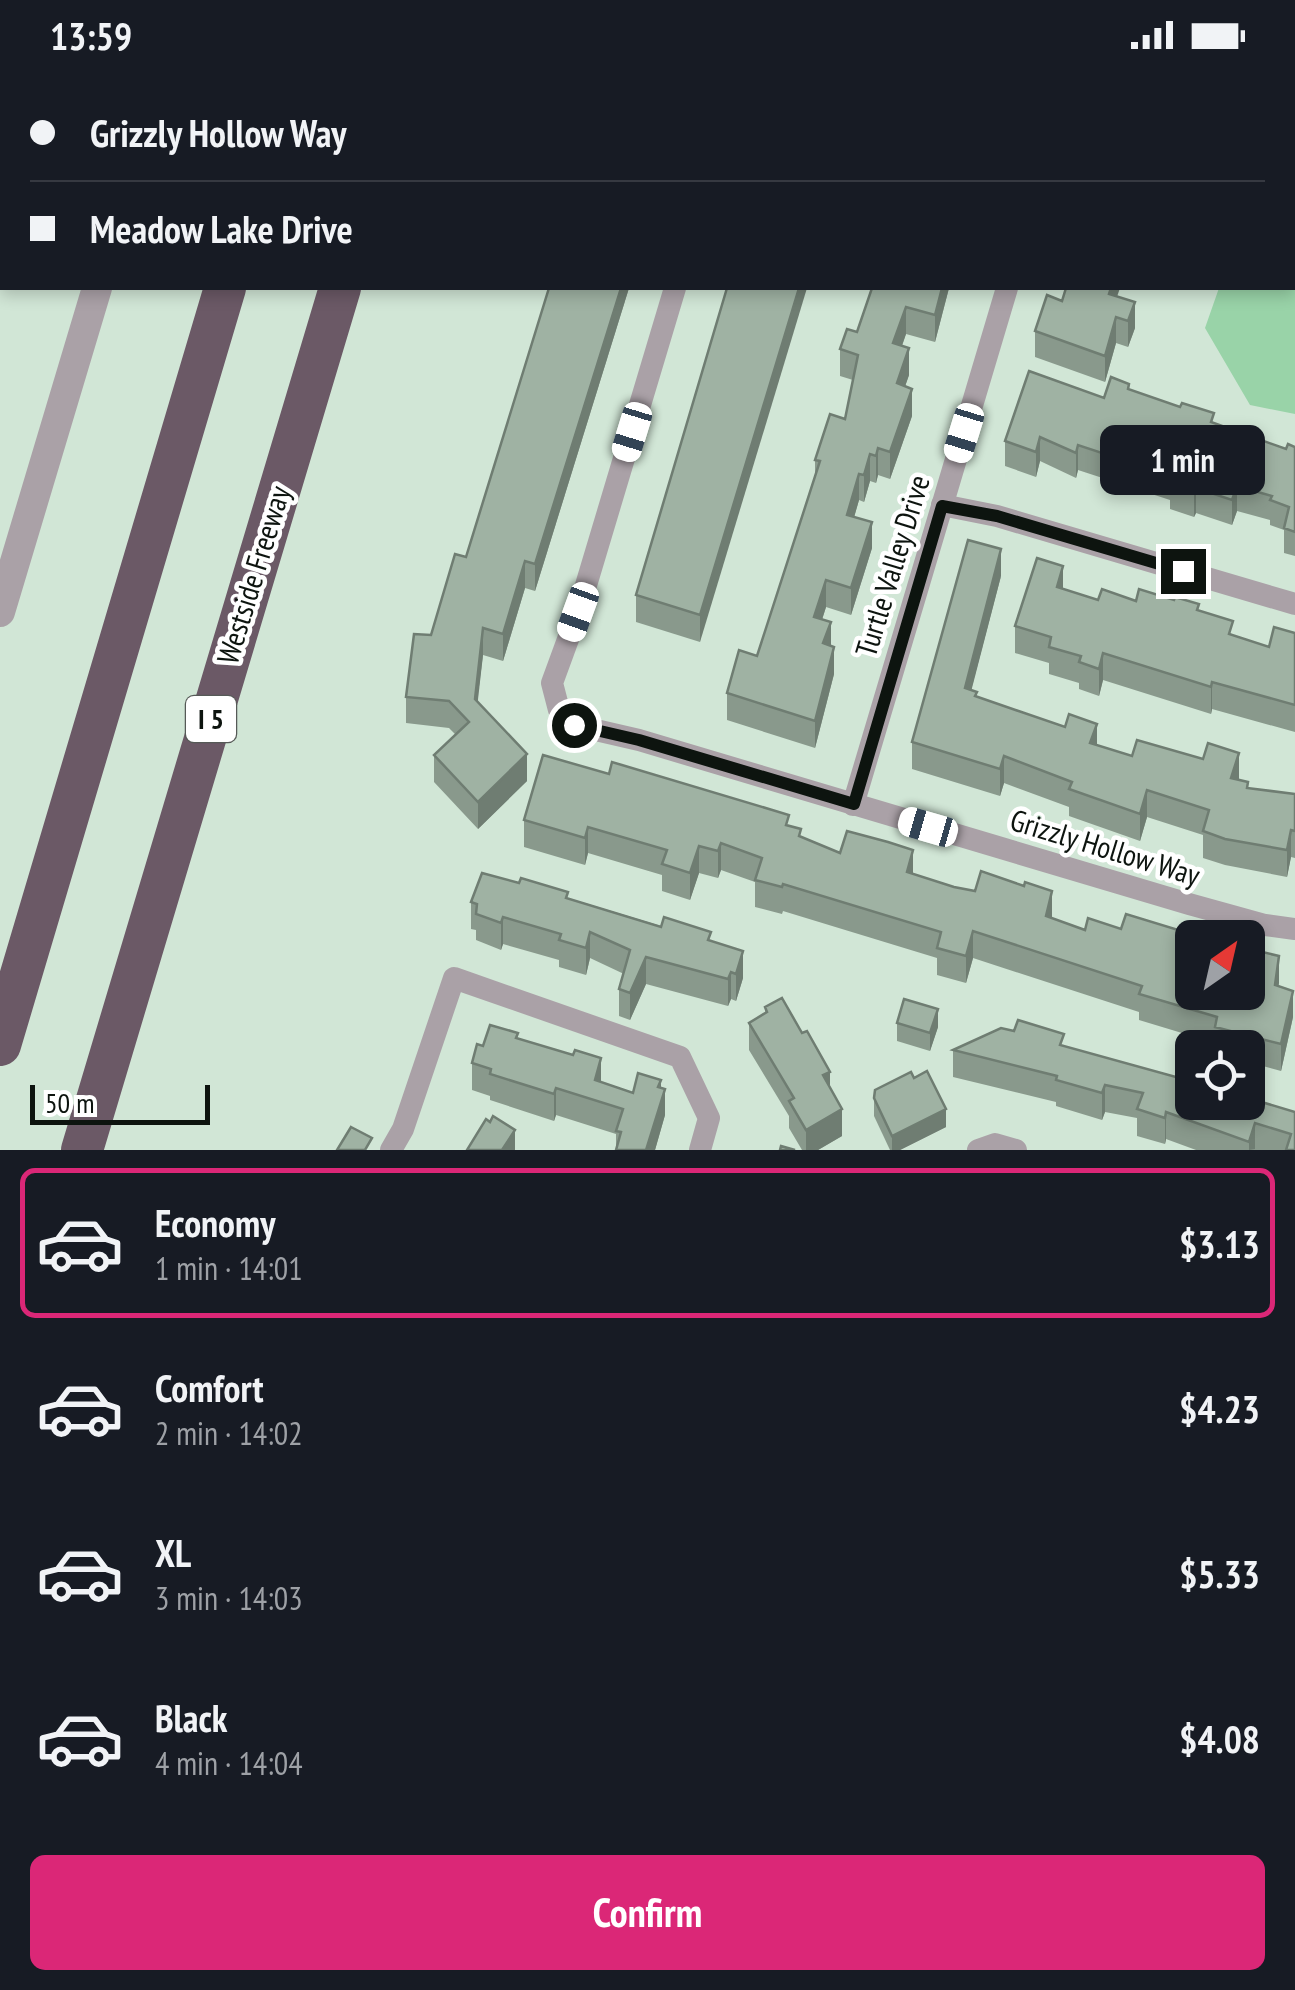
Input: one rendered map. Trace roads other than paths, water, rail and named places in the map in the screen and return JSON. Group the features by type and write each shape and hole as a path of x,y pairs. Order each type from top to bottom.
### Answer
{"highway":[{"path":"0,1045 224,290"},
{"name":"Westside Freeway","path":"82,1150 339,290"}],"street":[{"path":"0,612 96,290"},
{"name":"Grizzly Hollow Way","path":"675,290 578,612 552,683 558,710 574,725 639,740 1264,926 1295,929"},
{"name":"Turtle Valley Drive","path":"854,804 1006,290"},
{"path":"942,506 997,516 1295,604"},
{"path":"391,1150 403,1129 454,978 680,1057 709,1118 700,1150"},
{"path":"978,1150 995,1144 1016,1150"}]}
